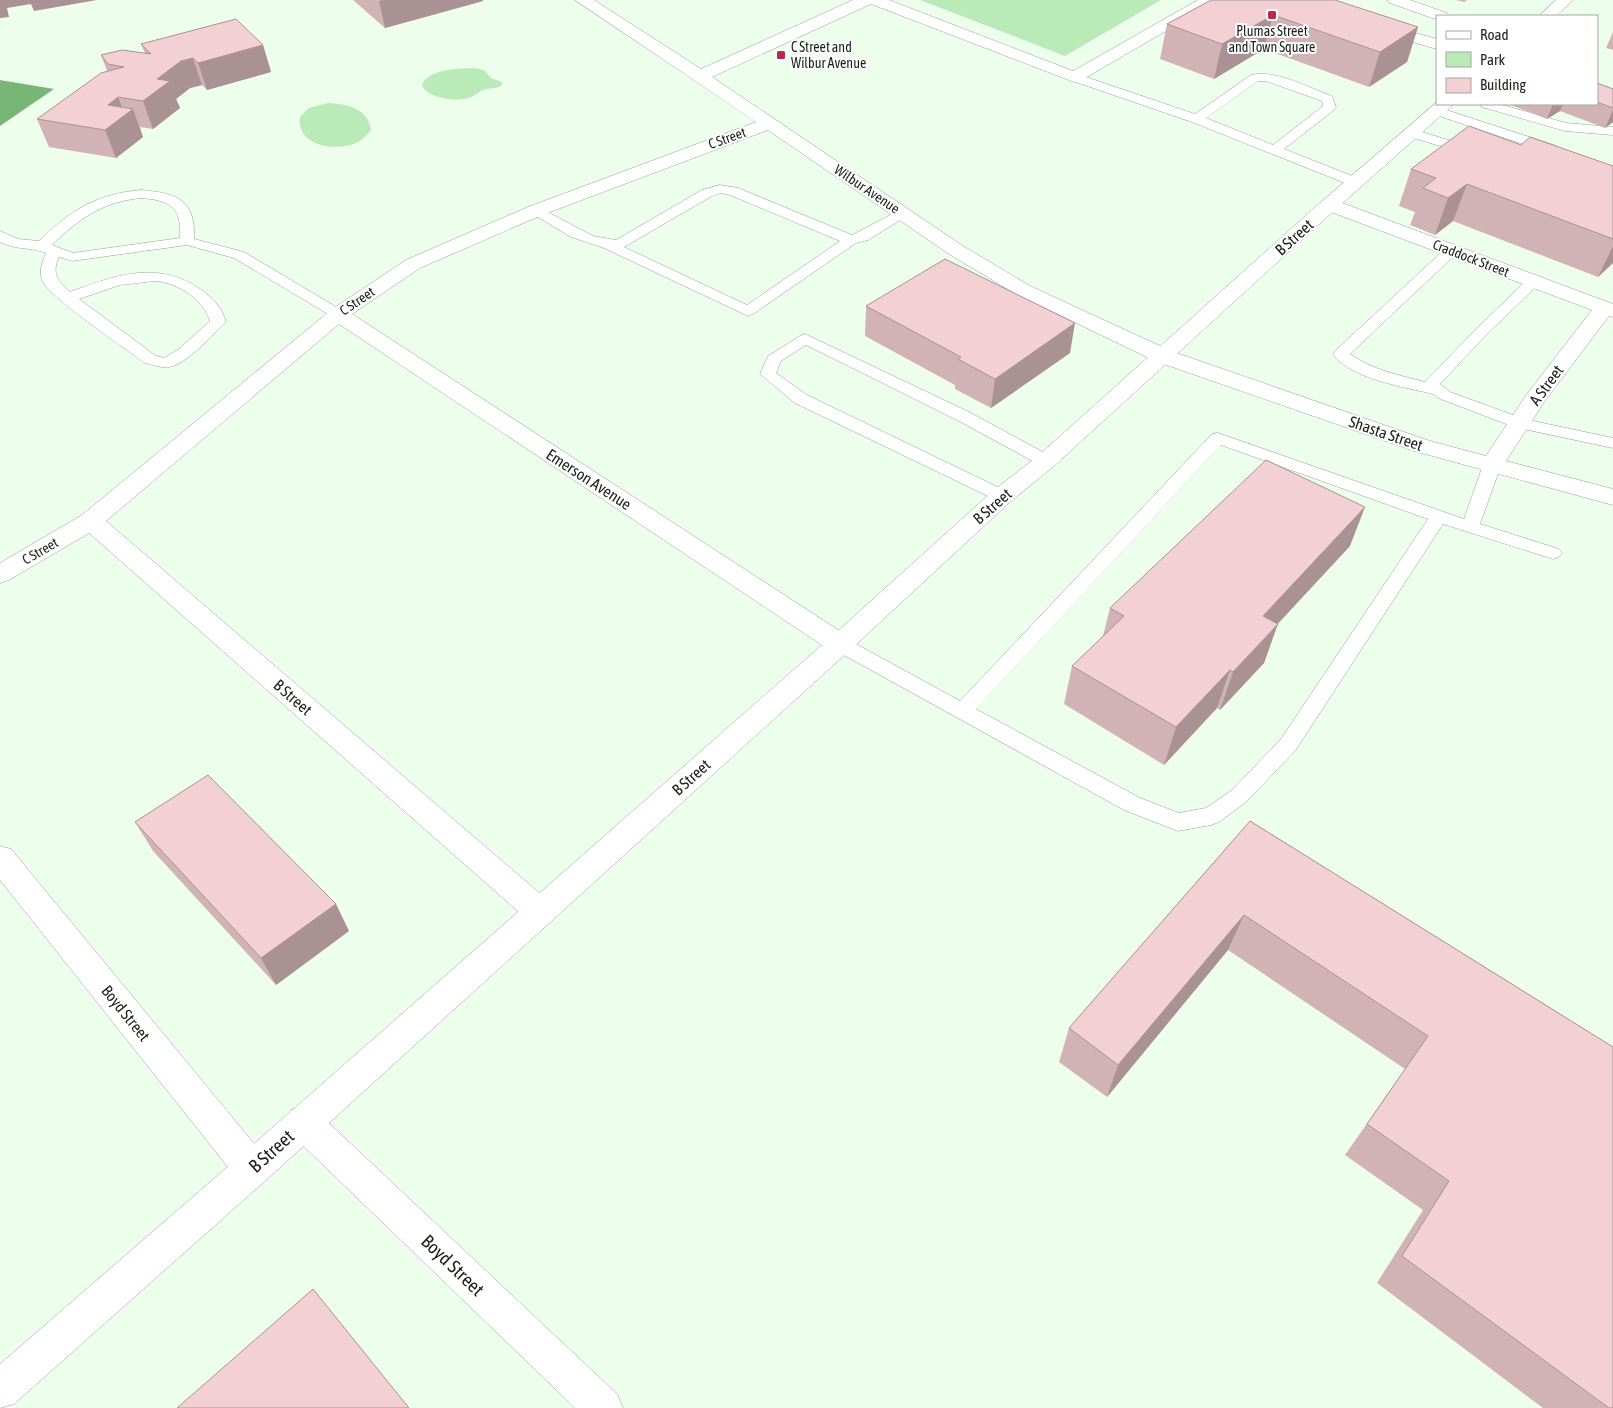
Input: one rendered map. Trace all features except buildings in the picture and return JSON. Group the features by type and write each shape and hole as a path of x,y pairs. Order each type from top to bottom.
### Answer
{"street":[{"name":"Wilbur Avenue","path":"583,0 700,76 956,250 1023,290 1163,356"},
{"path":"700,76 866,0"},
{"path":"875,0 1074,77 1210,0"},
{"path":"1395,0 1438,15"},
{"path":"1547,15 1565,0"},
{"path":"1365,25 1436,44"},
{"name":"B Street","path":"0,1390 540,912 840,644 1002,496 1046,461 1355,182 1441,107"},
{"name":"C Street","path":"0,574 91,521 338,314 412,264 535,211 770,123"},
{"name":"Craddock Street","path":"1330,205 1608,309"},
{"name":"A Street","path":"1492,464 1520,423 1608,309"},
{"name":"Emerson Avenue","path":"338,314 840,644"},
{"name":"Shasta Street","path":"1163,356 1422,446 1613,497"},
{"name":"B Street","path":"91,521 540,912"},
{"name":"Boyd Street","path":"0,858 252,1168"},
{"name":"Boyd Street","path":"303,1122 603,1408"}],"lane":[{"path":"1074,77 1197,119 1355,182"},
{"path":"1197,119 1255,78 1267,77 1328,99 1330,107 1275,150"},
{"path":"1489,105 1565,127 1613,131"},
{"path":"1441,107 1566,154"},
{"path":"1412,133 1485,156"},
{"path":"610,246 619,244 707,193 720,189 733,190 851,240"},
{"path":"68,298 106,284 138,278 170,278 191,289 214,305 218,322 186,352 167,363 151,360 68,298 50,281 48,249 93,206 113,198 151,195 174,200 182,206 187,214 190,228 187,241"},
{"path":"535,211 559,225 610,246 748,311 851,240 863,237 903,214"},
{"path":"0,235 10,243 48,249 72,257 187,241 239,255 338,314"},
{"path":"1439,391 1380,375 1357,366 1341,354 1451,250"},
{"path":"1533,282 1481,332 1432,385 1444,395 1520,423 1613,443"},
{"path":"1002,496 801,399 768,374 774,359 805,339 963,416 1046,461"},
{"path":"962,711 1218,438 1438,517 1553,553"},
{"path":"1470,527 1492,464"},
{"path":"840,644 1132,804 1178,822 1210,816 1239,796 1288,745 1390,593 1438,517"}],"green space":[{"path":"920,0 1161,0 1065,56"},
{"path":"474,68 484,70 491,78 502,82 502,85 483,90 469,98 457,100 437,97 422,86 425,80 437,73 452,69"},
{"path":"328,103 349,106 361,112 366,117 371,130 356,143 348,146 328,146 311,140 304,135 300,127 300,117 309,108"}],"shaded area":[{"path":"0,80 54,89 0,126"}],"place":[{"name":"Plumas Street and Town Square","path":"1272,15"},
{"name":"C Street and Wilbur Avenue","path":"781,55"}]}
